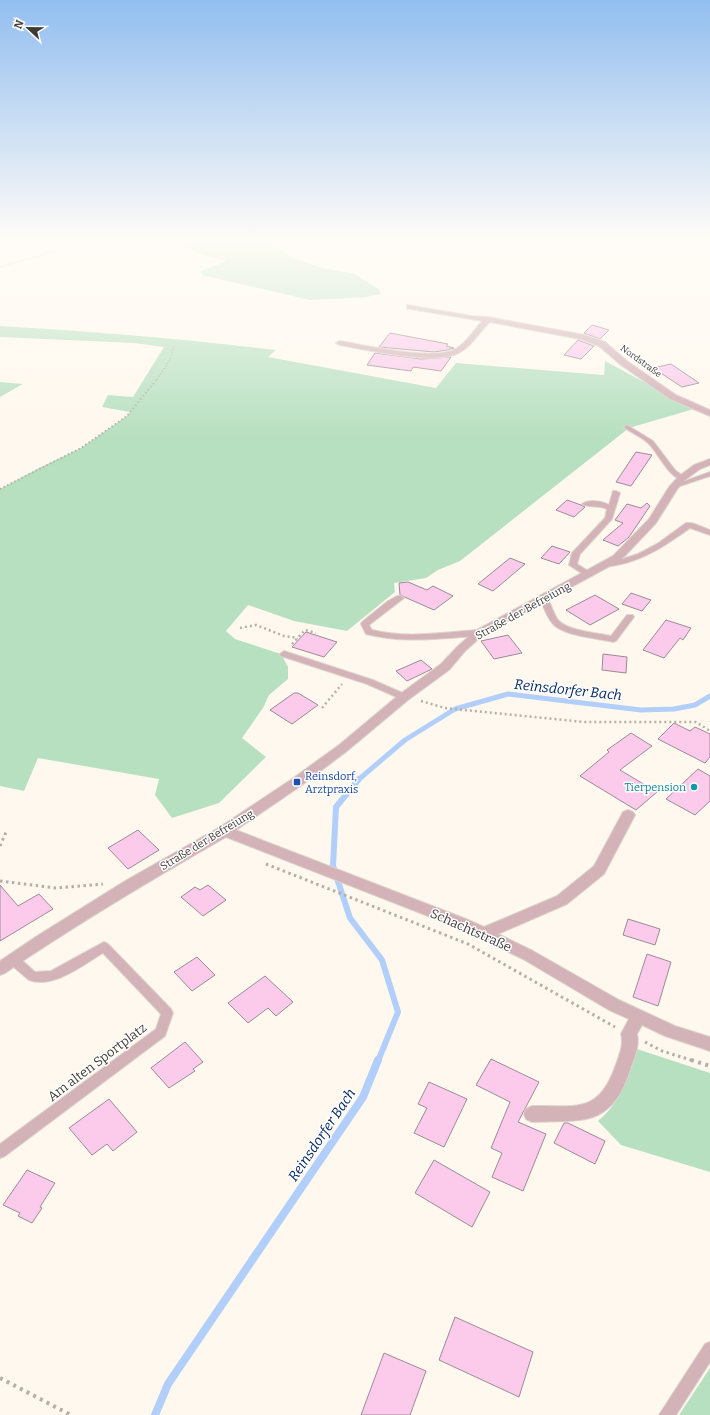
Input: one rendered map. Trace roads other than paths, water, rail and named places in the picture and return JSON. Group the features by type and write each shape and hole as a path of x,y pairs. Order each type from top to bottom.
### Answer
{"street":[{"name":"Nordstraße","path":"410,307 472,318 488,319 582,337 602,344 624,363 673,397 710,413"},
{"path":"340,343 412,353 440,355 458,351 488,319"},
{"name":"Straße der Befreiung","path":"0,969 130,885 225,831 297,782 343,748 404,697 445,668 461,649 479,632 544,599 617,558 653,521 678,482 697,467 710,462"},
{"path":"483,934 562,900 599,870 628,815"},
{"name":"Schachtstraße","path":"225,831 483,934 528,955 614,1005 671,1031 710,1044"},
{"path":"532,1114 586,1112 600,1107 613,1092 630,1042 629,1034 638,1016"}],"lane":[{"path":"627,427 651,442 673,471 678,482 710,474"},
{"name":"Straße der Befreiung","path":"589,574 573,565 576,553 608,519 616,493"},
{"path":"586,504 602,504 612,509"},
{"path":"606,564 625,562 651,552 689,525 710,533"},
{"path":"400,598 391,603 366,624 370,632 396,639 434,637 455,633 479,632"},
{"path":"544,599 551,615 560,626 585,634 613,639 630,617"},
{"path":"284,654 350,675 404,697"},
{"name":"Am alten Sportplatz","path":"0,1152 160,1032 167,1013 104,947 54,976 34,977 13,960"},
{"path":"667,1415 710,1349"}],"waterway":[{"name":"Reinsdorfer Bach","path":"359,779 405,740 455,709 508,694 641,710 674,709 695,705 710,696"},
{"name":"Reinsdorfer Bach","path":"359,779 336,807 333,866 350,918 382,960 398,1012 378,1061"},
{"name":"Reinsdorfer Bach","path":"155,1415 168,1384 363,1097 378,1060"}],"place":[{"name":"Reinsdorf, Arztpraxis","path":"297,782"},
{"name":"Tierpension","path":"694,787"}]}
